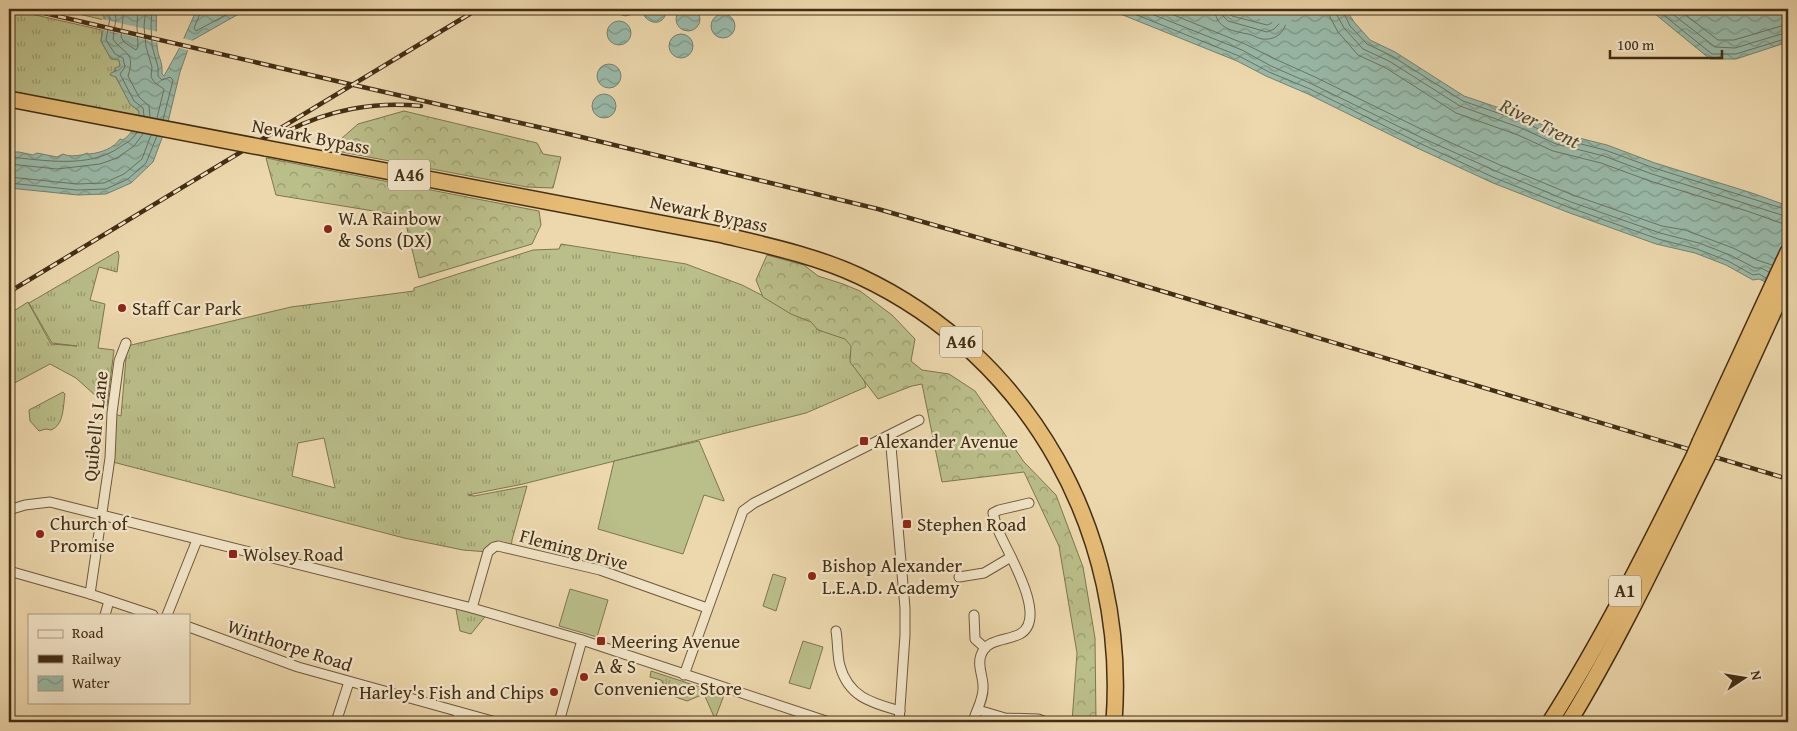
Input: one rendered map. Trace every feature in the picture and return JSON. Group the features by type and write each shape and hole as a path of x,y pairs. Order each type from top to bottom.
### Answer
{"highway":[{"name":"Newark Bypass","path":"9,99 723,235 784,249 822,261 860,277 893,294 924,314 969,349 995,375 1023,408 1042,435 1071,485 1096,549 1113,625 1116,664 1114,722"},
{"name":"A1","path":"1568,722 1586,695 1647,578 1751,347 1788,252"},
{"name":"A1","path":"1751,347 1788,280"},
{"name":"A1","path":"1550,722 1572,687 1703,451"}],"street":[{"name":"Quibell's Lane","path":"90,594 110,458 112,414 119,361 126,343"},
{"path":"684,675 743,511 754,503 919,420"},
{"path":"890,434 906,635 899,722"},
{"path":"9,510 25,505 50,502 472,608 582,640 829,722"},
{"path":"973,722 978,710 983,686 980,656 985,648 992,643 1019,634 1025,629 1030,613 1026,591 998,531 993,514 998,510 1029,503"},
{"path":"167,614 197,540"},
{"name":"Fleming Drive","path":"472,608 488,552 498,546 600,570 707,608"},
{"path":"958,577 984,572 1011,557"},
{"path":"9,571 90,594 150,614"},
{"path":"105,614 109,600"},
{"path":"974,615 975,639 985,648"},
{"name":"Winthorpe Road","path":"190,627 298,667 496,722"},
{"path":"836,631 840,667 848,684 867,701 900,711"},
{"path":"559,722 582,640"},
{"path":"336,722 349,682"},
{"path":"978,710 1004,718 1038,719 1046,722"},
{"path":"458,712 459,722"}],"green space":[{"path":"9,9 102,30 101,41 111,59 119,59 120,67 113,72 131,105 139,111 140,116 9,91"},
{"path":"58,9 98,9 104,16 104,20"},
{"path":"404,111 537,143 543,154 561,157 553,188 527,187 342,152 341,139 358,124"},
{"path":"266,158 539,211 541,225 532,244 419,278 404,216 276,195"},
{"path":"561,244 686,264 742,285 853,342 866,387 806,413 523,484 468,495 474,496 527,486 511,548 503,546 488,552 463,550 404,538 109,461 112,413 121,416 127,346 291,307 414,291 414,288 533,250 559,249","holes":["324,438 335,488 292,476 298,443"]},
{"path":"118,251 117,272 99,267 90,300 105,304 98,348 114,350 107,406 76,378 50,364 9,386 9,314 28,302 51,344 77,346 52,343 29,303"},
{"path":"767,255 804,265 818,276 860,291 892,315 915,339 911,361 922,370 949,374 975,391 1024,462 1056,495 1083,567 1095,638 1096,722 1072,722 1077,653 1059,546 1024,472 942,482 922,384 878,399 850,362 851,346 845,339 818,330 811,322 791,314 763,297 756,280"},
{"path":"63,392 65,394 61,420 51,430 39,431 30,421 29,410"},
{"path":"699,441 724,501 704,495 683,554 598,529 614,461"},
{"path":"773,574 786,578 776,611 763,606"},
{"path":"570,589 608,600 597,637 559,626"},
{"path":"455,604 488,613 471,634 460,631"},
{"path":"803,641 823,647 810,689 789,683"},
{"path":"651,671 724,695 715,719 704,694 687,701 670,695 661,680 650,677"}],"water":[{"path":"688,7 696,11 700,19 696,27 688,31 680,27 676,19 680,11"},
{"path":"98,9 157,9 157,46 164,76 179,49 197,9 250,10 244,11 191,41 180,72 168,122 153,162 131,183 106,194 78,195 9,188 9,152 33,155 37,153 57,157 63,154 75,156 98,153 107,150 120,139 123,140 137,123 139,111 130,104 116,77 110,75 116,71 115,68 120,66 119,60 111,59 101,41 105,18"},
{"path":"615,9 636,9 626,16 620,14"},
{"path":"643,9 666,9 666,13 659,22 652,22 645,17"},
{"path":"1108,9 1227,9 1267,20 1268,15 1265,9 1346,9 1354,22 1370,40 1395,52 1464,96 1526,117 1559,133 1607,145 1655,163 1788,206 1788,293 1759,279 1753,280 1726,265 1695,253 1656,244 1493,183 1237,61"},
{"path":"1649,9 1788,9 1788,42 1736,59 1710,59"},
{"path":"723,14 728,15 734,21 734,31 728,37 723,38 718,37 712,31 711,26 712,21 718,15"},
{"path":"619,21 624,22 630,28 630,38 624,44 619,45 614,44 608,38 607,33 608,28 614,22"},
{"path":"681,34 686,35 692,41 692,51 686,57 681,58 676,57 670,51 669,46 670,41 676,35"},
{"path":"609,64 614,65 620,71 620,81 614,87 609,88 604,87 598,81 597,76 598,71 604,65"},
{"path":"604,94 609,95 615,101 615,111 609,117 604,118 599,117 593,111 592,106 593,101 599,95"}],"pier":[{"path":"102,19 159,32 159,43 100,29"},
{"path":"181,38 194,41 190,51 177,47"}],"waterway":[{"name":"River Trent","path":"1248,9 1285,18"}],"railway":[{"path":"27,9 573,135 878,209 1105,274 1788,479"},
{"path":"9,292 478,9"},
{"path":"288,131 319,118 353,109 387,105 421,106"}],"place":[{"name":"W.A Rainbow & Sons (DX)","path":"328,229"},
{"name":"Staff Car Park","path":"122,308"},
{"name":"Alexander Avenue","path":"864,441"},
{"name":"Stephen Road","path":"907,524"},
{"name":"Church of Promise","path":"40,534"},
{"name":"Wolsey Road","path":"233,554"},
{"name":"Bishop Alexander L.E.A.D. Academy","path":"812,576"},
{"name":"Meering Avenue","path":"601,641"},
{"name":"A & S Convenience Store","path":"584,677"},
{"name":"Harley's Fish and Chips","path":"554,692"}]}
